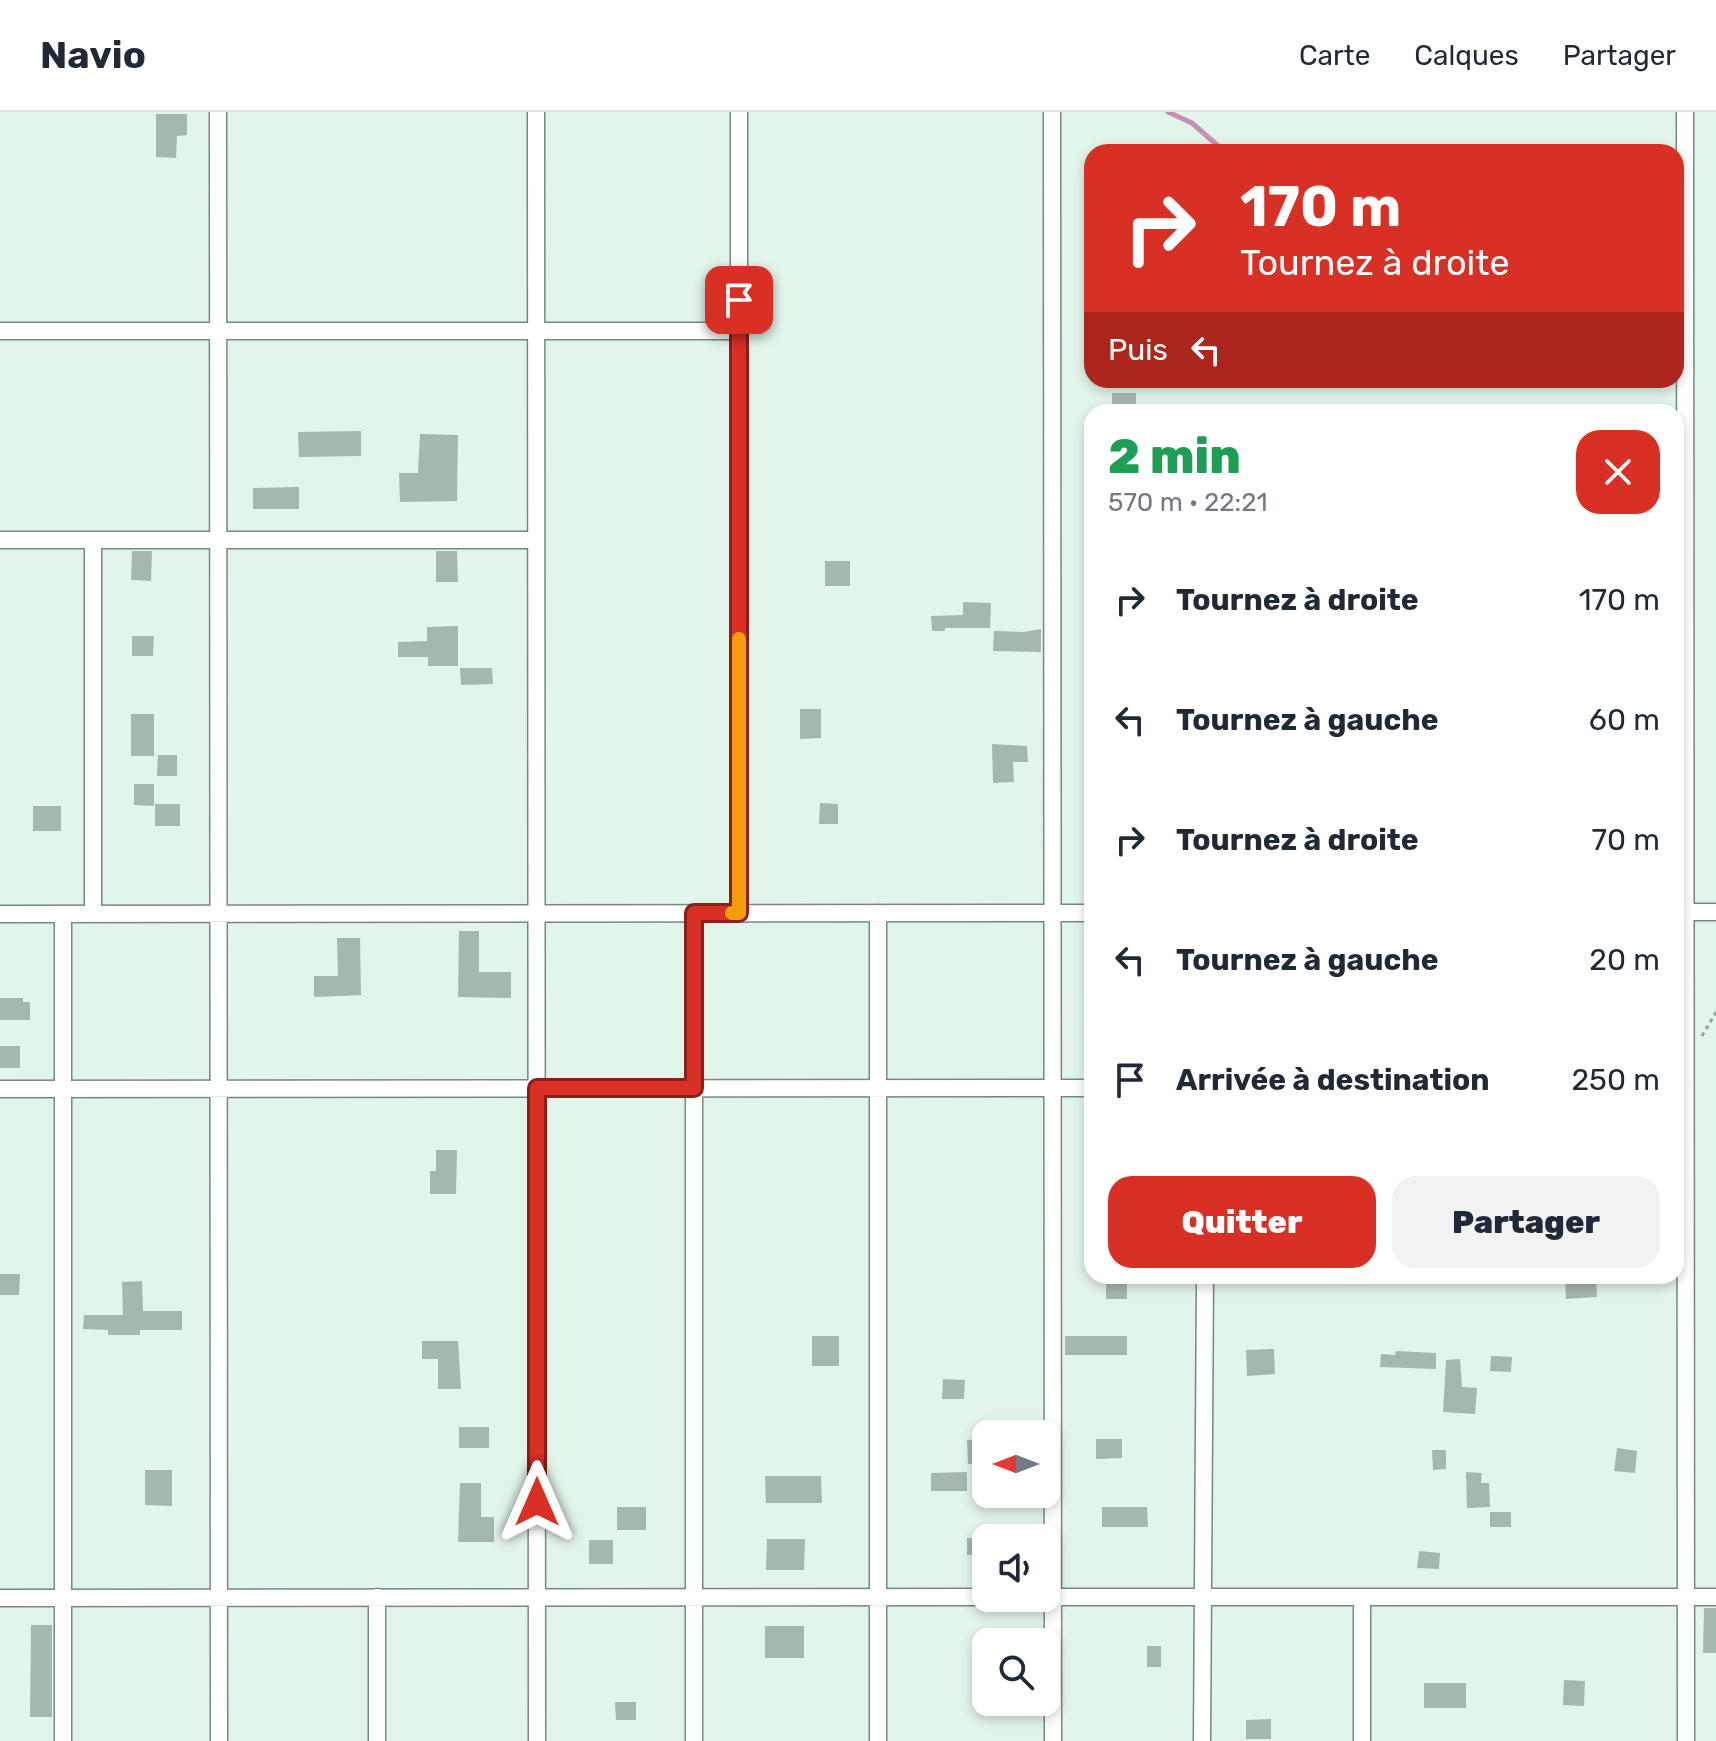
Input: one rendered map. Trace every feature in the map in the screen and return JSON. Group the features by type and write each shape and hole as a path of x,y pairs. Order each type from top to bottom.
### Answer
{"street":[{"path":"218,112 219,1741"},
{"path":"536,112 537,1741"},
{"path":"739,112 739,913"},
{"path":"1684,312 1685,112"},
{"path":"1050,1524 1053,1088 1052,114"},
{"path":"0,331 739,331"},
{"path":"0,540 536,540"},
{"path":"93,540 93,913"},
{"path":"1684,912 1716,912"},
{"path":"694,913 694,1741"},
{"path":"878,913 878,1741"},
{"path":"0,914 1084,913"},
{"path":"63,914 63,1741"},
{"path":"0,1089 1084,1088"},
{"path":"1202,1741 1205,1284"},
{"path":"1683,1284 1686,1741"},
{"path":"377,1597 377,1741"},
{"path":"0,1598 972,1597"},
{"path":"1060,1597 1716,1597"},
{"path":"1362,1597 1362,1741"},
{"path":"1049,1612 1053,1741"}],"building":[{"path":"156,114 187,114 187,135 177,136 176,158 156,157"},
{"path":"1112,393 1136,393 1136,404 1112,404"},
{"path":"361,431 361,456 299,457 298,432"},
{"path":"420,434 458,435 457,501 400,502 399,473 418,473"},
{"path":"299,487 299,509 253,509 253,488"},
{"path":"132,551 152,551 151,581 131,580"},
{"path":"436,551 457,551 458,582 436,582"},
{"path":"825,561 850,561 850,586 825,586"},
{"path":"963,602 991,603 990,628 932,631 931,616 963,615"},
{"path":"458,626 458,666 428,666 428,657 398,657 398,642 427,641 427,627"},
{"path":"1041,629 1041,652 993,651 994,631"},
{"path":"132,636 154,636 153,656 132,656"},
{"path":"460,668 492,668 493,684 461,685"},
{"path":"800,709 821,709 821,738 800,739"},
{"path":"131,714 154,714 154,756 131,756"},
{"path":"992,744 1027,746 1028,762 1013,762 1014,782 993,783"},
{"path":"158,755 177,755 177,776 157,776"},
{"path":"134,784 154,784 154,806 134,805"},
{"path":"820,803 838,804 838,824 819,824"},
{"path":"155,804 180,804 180,826 155,826"},
{"path":"33,806 61,806 61,831 33,831"},
{"path":"459,931 479,931 479,972 511,972 511,998 458,997"},
{"path":"337,938 360,938 361,995 314,997 314,976 338,976"},
{"path":"0,998 23,998 23,1002 30,1002 30,1020 0,1020"},
{"path":"0,1046 20,1046 20,1068 0,1068"},
{"path":"436,1150 457,1150 456,1194 430,1194 430,1171 436,1171"},
{"path":"0,1274 20,1274 19,1295 0,1295"},
{"path":"142,1281 143,1311 182,1311 182,1330 140,1330 140,1335 108,1335 108,1330 83,1329 84,1315 123,1315 122,1282"},
{"path":"1106,1284 1127,1284 1127,1299 1106,1299"},
{"path":"1565,1284 1596,1284 1597,1297 1566,1299"},
{"path":"812,1336 839,1336 839,1366 812,1366"},
{"path":"1065,1336 1127,1336 1127,1355 1065,1355"},
{"path":"422,1341 458,1341 461,1389 438,1389 438,1359 422,1359"},
{"path":"1274,1349 1275,1374 1247,1376 1246,1350"},
{"path":"1396,1351 1436,1353 1436,1369 1380,1367 1381,1354 1395,1355"},
{"path":"1491,1356 1512,1357 1511,1372 1490,1371"},
{"path":"1460,1359 1462,1387 1477,1388 1475,1414 1443,1412 1446,1360"},
{"path":"943,1379 965,1380 964,1399 942,1399"},
{"path":"459,1427 489,1427 489,1448 459,1448"},
{"path":"1096,1439 1122,1439 1122,1458 1096,1459"},
{"path":"967,1440 972,1440 972,1464 968,1464"},
{"path":"1617,1448 1637,1451 1635,1473 1614,1471"},
{"path":"1432,1450 1446,1450 1446,1469 1433,1470"},
{"path":"145,1470 172,1470 172,1506 145,1505"},
{"path":"967,1472 967,1491 931,1491 931,1473"},
{"path":"1466,1472 1482,1473 1481,1483 1489,1483 1490,1507 1467,1508"},
{"path":"765,1476 821,1476 822,1503 766,1503"},
{"path":"460,1483 481,1483 481,1517 494,1517 494,1542 458,1542"},
{"path":"617,1507 646,1507 646,1530 617,1530"},
{"path":"1102,1507 1147,1507 1148,1527 1102,1527"},
{"path":"1490,1512 1511,1512 1511,1527 1490,1527"},
{"path":"967,1538 972,1538 972,1555 967,1555"},
{"path":"767,1539 805,1539 804,1570 766,1570"},
{"path":"589,1540 613,1540 613,1564 589,1564"},
{"path":"1419,1551 1440,1553 1439,1569 1417,1568"},
{"path":"1704,1608 1716,1608 1716,1653 1703,1653"},
{"path":"31,1625 52,1625 52,1717 30,1717"},
{"path":"765,1626 804,1626 804,1658 765,1658"},
{"path":"1147,1646 1161,1646 1161,1667 1147,1667"},
{"path":"1564,1680 1585,1681 1584,1706 1563,1705"},
{"path":"1424,1683 1466,1683 1466,1708 1424,1708"},
{"path":"615,1702 636,1702 636,1720 616,1720"},
{"path":"1271,1719 1271,1739 1246,1739 1246,1720"}],"waterway":[{"path":"1168,112 1192,123 1216,144"}],"slow traffic":[{"path":"732,913 739,913 739,639"}],"route":[{"path":"537,1502 537,1088 694,1088 694,913 739,913 739,300"}]}
